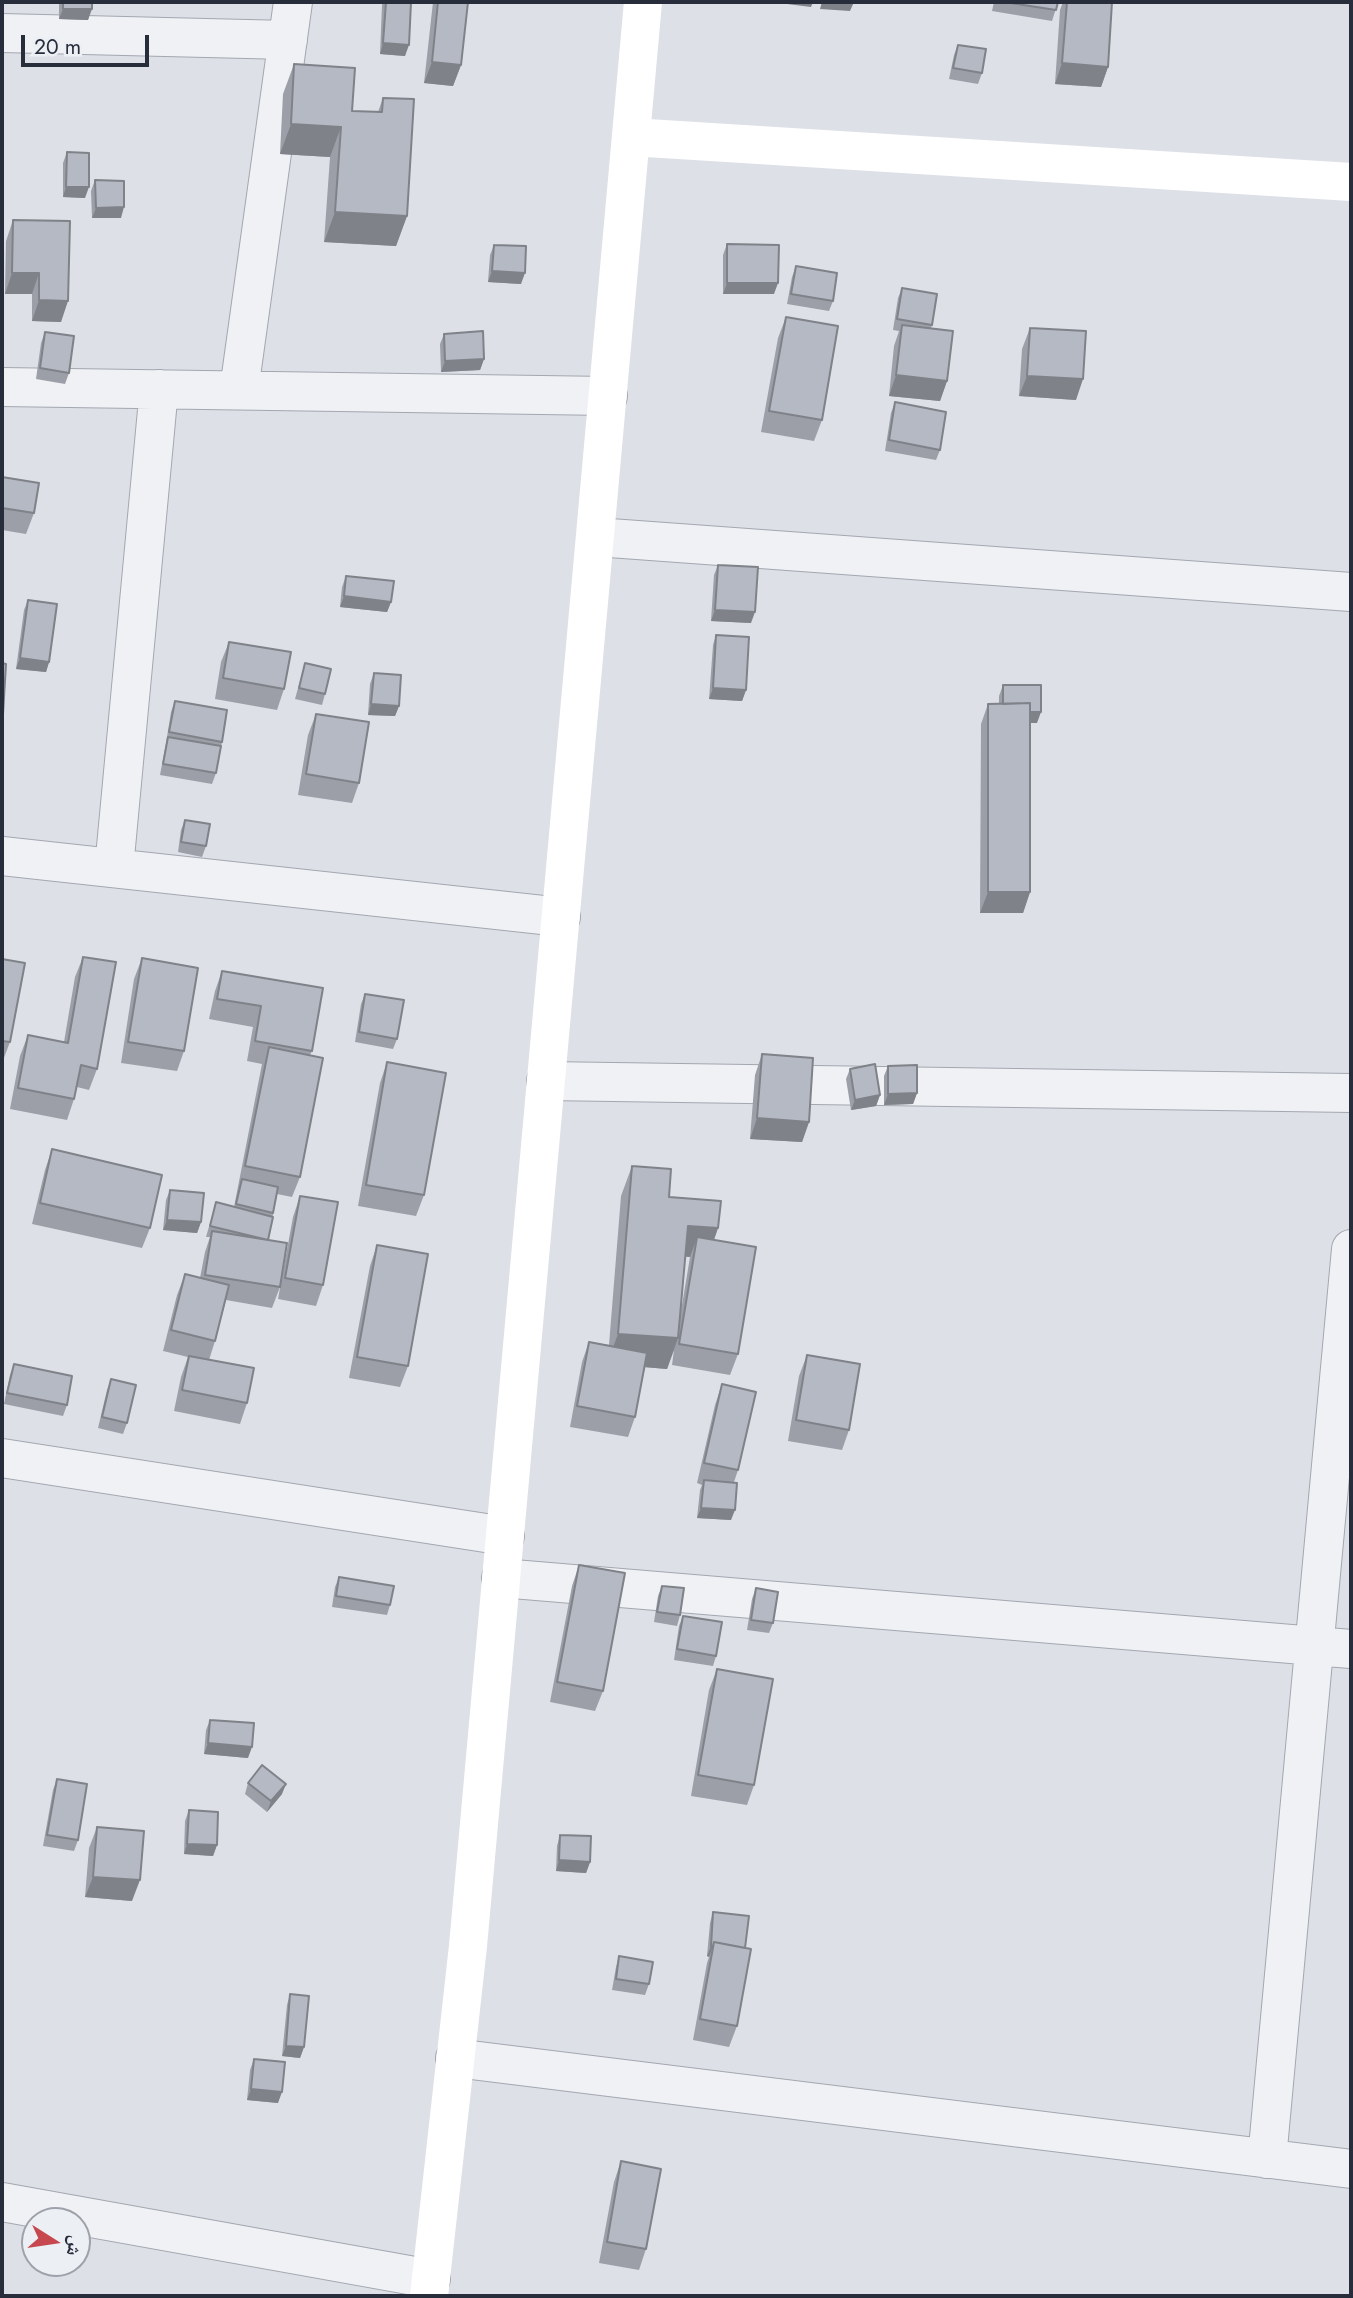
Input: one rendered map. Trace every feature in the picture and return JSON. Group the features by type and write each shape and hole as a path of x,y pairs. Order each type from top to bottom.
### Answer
{"street":[{"path":"239,390 293,2"},
{"path":"2,2202 430,2287 468,1946 643,2"},
{"path":"2,33 288,40"},
{"path":"631,136 1351,182"},
{"path":"2,387 608,396"},
{"path":"114,868 159,389"},
{"path":"596,537 1351,592"},
{"path":"2,856 561,917"},
{"path":"546,1081 1351,1093"},
{"path":"1267,2159 1333,1647 1351,1249"},
{"path":"2,1458 505,1536"},
{"path":"502,1578 1333,1647"},
{"path":"455,2058 1351,2169"}],"building":[{"path":"63,2 92,2 92,9 63,9"},
{"path":"386,2 411,2 409,45 383,43"},
{"path":"438,2 468,2 461,65 432,62"},
{"path":"1004,2 1058,2 1056,10"},
{"path":"1067,2 1112,2 1108,67 1062,63"},
{"path":"958,45 986,49 982,73 953,68"},
{"path":"294,64 355,68 352,111 382,112 383,98 414,99 407,216 335,212 341,127 291,124"},
{"path":"67,152 89,153 89,187 66,187"},
{"path":"95,180 124,181 124,207 96,208"},
{"path":"13,220 70,221 68,301 39,300 39,273 12,273"},
{"path":"727,244 779,245 778,283 727,283"},
{"path":"494,245 526,246 525,273 492,271"},
{"path":"796,266 837,273 833,301 791,294"},
{"path":"902,288 937,294 932,325 897,319"},
{"path":"786,317 838,326 822,420 769,411"},
{"path":"902,325 953,331 947,381 896,375"},
{"path":"1030,328 1086,331 1083,379 1027,376"},
{"path":"483,331 484,359 445,361 444,334"},
{"path":"45,332 74,336 69,373 40,368"},
{"path":"895,402 946,412 940,450 889,440"},
{"path":"2,477 39,483 34,513 2,508"},
{"path":"718,565 758,567 755,612 715,610"},
{"path":"346,576 394,581 391,602 344,596"},
{"path":"28,600 57,604 49,662 20,658"},
{"path":"716,635 749,637 746,690 713,688"},
{"path":"229,642 291,652 284,689 223,678"},
{"path":"2,663 6,664 2,731"},
{"path":"305,663 331,669 325,694 299,688"},
{"path":"374,673 401,675 399,706 371,704"},
{"path":"1003,685 1041,685 1041,712 1030,712 1030,703 1003,704"},
{"path":"175,701 227,710 222,742 169,732"},
{"path":"1030,703 1030,892 988,892 988,704"},
{"path":"316,714 369,722 359,783 306,774"},
{"path":"168,737 221,746 216,773 163,764"},
{"path":"185,820 210,824 206,846 181,842"},
{"path":"83,957 116,962 97,1069 81,1065 74,1099 18,1088 28,1035 68,1043"},
{"path":"142,958 198,968 184,1051 128,1042"},
{"path":"2,959 25,963 10,1042 2,1041"},
{"path":"222,971 323,988 312,1051 255,1041 261,1006 217,999"},
{"path":"365,994 404,1000 397,1039 359,1032"},
{"path":"269,1047 323,1058 300,1177 245,1166"},
{"path":"762,1054 813,1058 809,1122 757,1118"},
{"path":"387,1062 446,1073 424,1195 366,1185"},
{"path":"875,1064 880,1095 855,1100 850,1069"},
{"path":"917,1065 917,1093 888,1094 888,1066"},
{"path":"52,1149 162,1175 150,1228 40,1203"},
{"path":"632,1166 671,1169 669,1197 721,1201 718,1228 688,1226 678,1338 618,1334"},
{"path":"242,1179 278,1187 273,1213 236,1204"},
{"path":"170,1190 204,1193 201,1222 167,1220"},
{"path":"300,1196 338,1202 323,1285 285,1278"},
{"path":"216,1202 273,1217 268,1240 210,1226"},
{"path":"212,1231 287,1243 280,1287 205,1275"},
{"path":"697,1237 756,1247 738,1354 679,1344"},
{"path":"377,1245 428,1254 408,1366 357,1357"},
{"path":"185,1274 229,1285 215,1341 171,1330"},
{"path":"589,1342 647,1353 635,1417 577,1406"},
{"path":"807,1355 860,1364 849,1430 796,1420"},
{"path":"189,1356 254,1368 247,1403 182,1390"},
{"path":"14,1364 72,1376 67,1405 7,1393"},
{"path":"111,1379 136,1385 127,1423 102,1417"},
{"path":"722,1384 756,1392 738,1470 704,1463"},
{"path":"704,1480 737,1483 735,1510 701,1508"},
{"path":"579,1565 625,1573 603,1691 557,1682"},
{"path":"339,1577 394,1586 390,1605 336,1596"},
{"path":"662,1586 684,1588 680,1615 657,1612"},
{"path":"756,1588 778,1592 773,1623 751,1620"},
{"path":"683,1616 722,1622 716,1656 677,1649"},
{"path":"717,1669 773,1679 754,1785 698,1775"},
{"path":"210,1720 254,1723 252,1747 208,1743"},
{"path":"262,1765 286,1784 271,1801 248,1783"},
{"path":"57,1779 87,1784 78,1840 47,1835"},
{"path":"189,1810 218,1812 217,1845 187,1844"},
{"path":"97,1827 144,1831 140,1880 93,1877"},
{"path":"560,1835 591,1836 590,1862 559,1860"},
{"path":"713,1912 749,1916 745,1948 714,1942 711,1946"},
{"path":"714,1942 751,1949 737,2026 700,2019"},
{"path":"619,1956 653,1962 649,1984 616,1979"},
{"path":"290,1994 309,1996 304,2047 286,2046"},
{"path":"254,2059 285,2062 282,2092 251,2089"},
{"path":"621,2161 661,2169 646,2249 607,2242"}]}
